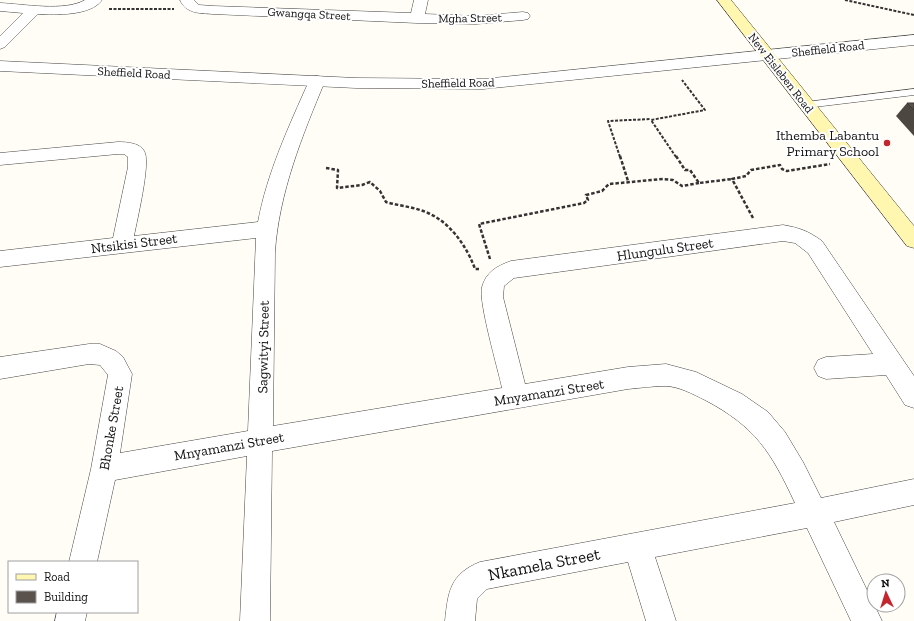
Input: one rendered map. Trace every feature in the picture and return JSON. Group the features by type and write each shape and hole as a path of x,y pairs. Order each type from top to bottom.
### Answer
{"main road":[{"name":"New Eisleben Road","path":"724,0 766,56 914,240"}],"street":[{"path":"417,19 421,0"},
{"name":"Gwangqa Street","path":"188,2 200,9 417,19"},
{"path":"0,6 70,10 91,3"},
{"path":"0,44 35,9"},
{"name":"Mgha Street","path":"417,19 476,20 523,16"},
{"name":"Sheffield Road","path":"0,66 164,75 317,81 483,84 914,40"},
{"name":"Sagwityi Street","path":"255,621 261,441 264,252 276,192 304,110 317,81"},
{"path":"0,160 118,148 133,150 137,154 137,167 122,244"},
{"name":"Ntsikisi Street","path":"0,259 122,244 268,229"},
{"name":"Hlungulu Street","path":"491,275 502,274 511,270 762,235 792,234 809,241 815,247 914,396"},
{"path":"491,275 492,297 516,397"},
{"name":"Bhonke Street","path":"1,371 89,354 107,357 114,362 120,374 104,469 83,561"},
{"path":"826,368 892,364"},
{"name":"Mnyamanzi Street","path":"104,469 628,378 666,375 696,383 733,402 759,420 776,442 794,471 866,621"},
{"path":"813,513 914,492"},
{"name":"Nkamela Street","path":"460,621 463,592 480,576 813,513"},
{"path":"637,546 661,621"}],"lane":[{"path":"806,105 914,92"}],"path":[{"path":"845,0 914,15"},
{"path":"91,3 100,8 169,10 188,2"},
{"path":"628,181 608,121 649,118 651,120 704,110 699,100 670,64"},
{"path":"651,120 685,170 690,170 699,183"},
{"path":"326,168 338,170 337,188 362,185 370,182 383,194 386,202 430,214 452,232 463,244 471,255 475,269 491,275 491,264 479,224 584,203 588,200 586,195 602,192 606,190 610,184 628,181 633,183 663,179 673,180 682,186 746,176 752,170 780,165 782,169 787,170 850,161"},
{"path":"732,179 762,235"}],"building":[{"path":"907,103 914,103 914,110"}],"place":[{"name":"Ithemba Labantu Primary School","path":"887,143"}]}
